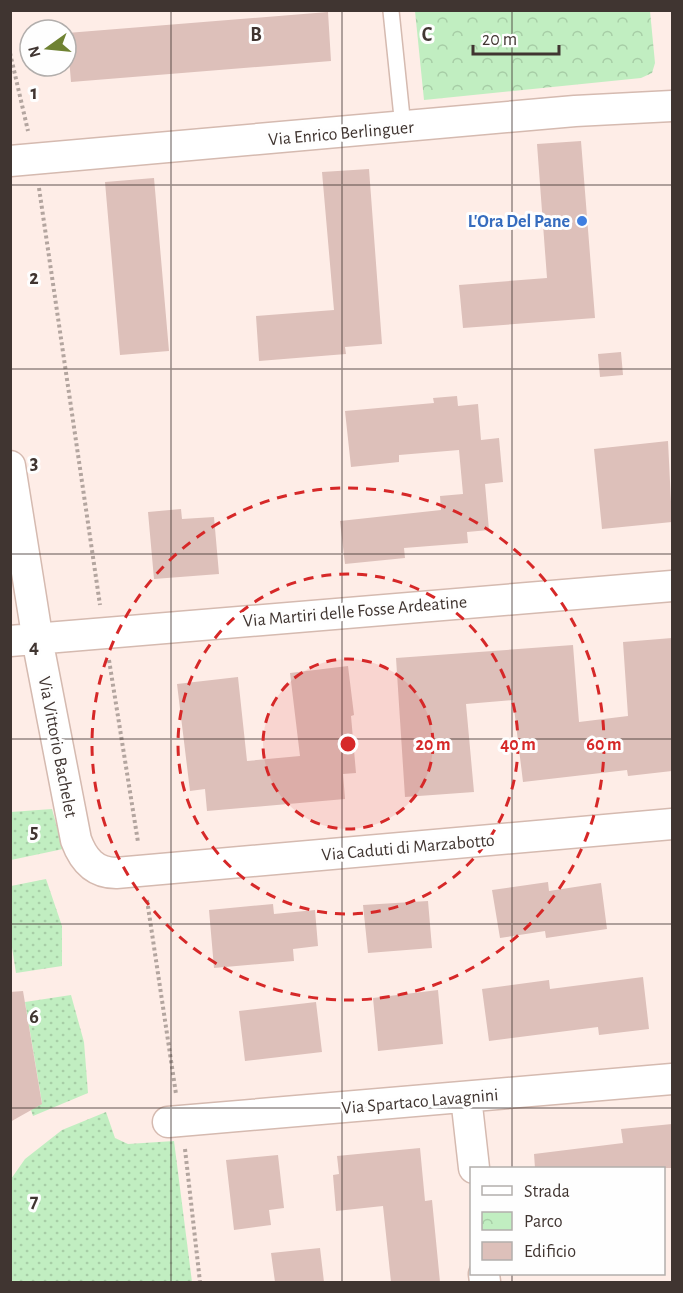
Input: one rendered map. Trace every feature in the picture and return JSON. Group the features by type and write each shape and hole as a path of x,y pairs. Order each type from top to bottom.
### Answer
{"street":[{"name":"Via Enrico Berlinguer","path":"23,160 575,111 672,106"},
{"name":"Via Vittorio Bachelet","path":"10,466 24,640 80,851 87,862 108,873 143,870"},
{"name":"Via Martiri delle Fosse Ardeatine","path":"24,640 672,586"},
{"name":"Via Caduti di Marzabotto","path":"143,870 672,824"},
{"name":"Via Spartaco Lavagnini","path":"174,1122 672,1079"},
{"path":"466,1097 474,1167"}],"lane":[{"path":"391,11 403,127"}],"path":[{"path":"10,53 23,160 105,633 143,870 174,1122 200,1282"}],"green space":[{"path":"415,11 650,11 655,63 652,73 641,78 424,100"},
{"path":"52,809 63,849 11,860 11,812"},
{"path":"46,879 62,926 62,966 16,973 11,941 11,886"},
{"path":"71,995 84,1042 88,1093 33,1116 31,1110 42,1103 25,1002"},
{"path":"106,1112 115,1138 128,1144 174,1141 192,1282 11,1282 11,1179 25,1159 62,1130"}],"building":[{"path":"328,12 331,61 71,82 71,78 78,78 78,32"},
{"path":"581,141 595,318 463,328 459,285 547,278 537,144"},
{"path":"369,169 382,344 345,347 346,354 259,361 256,316 334,310 322,172"},
{"path":"154,178 169,351 120,355 105,182"},
{"path":"621,352 623,375 600,377 598,354"},
{"path":"457,396 458,406 478,404 481,440 499,438 503,482 485,484 489,530 467,532 468,543 404,548 405,558 345,564 340,521 441,510 440,496 463,494 459,450 399,455 399,462 351,467 345,411 434,403 433,398"},
{"path":"668,441 672,522 602,529 594,449"},
{"path":"181,509 182,519 214,517 219,574 154,579 148,512"},
{"path":"672,638 672,771 628,776 627,770 523,782 513,700 466,704 474,792 405,797 396,658 573,645 579,722 628,716 623,642"},
{"path":"348,666 354,715 351,716 356,773 343,774 345,799 207,811 205,789 190,791 177,684 238,677 247,761 300,756 290,673"},
{"path":"548,882 549,891 601,883 607,929 546,938 545,931 500,938 492,890"},
{"path":"428,901 432,948 368,953 363,905"},
{"path":"273,904 274,914 315,910 318,946 293,949 294,961 214,968 209,910"},
{"path":"643,977 649,1029 599,1035 598,1027 489,1041 482,989 549,980 550,989"},
{"path":"438,990 443,1044 378,1051 373,998"},
{"path":"23,991 42,1104 10,1122 10,992"},
{"path":"316,1002 322,1052 245,1061 239,1011"},
{"path":"672,1124 672,1168 535,1167 534,1154 623,1143 621,1129"},
{"path":"420,1148 425,1201 432,1200 440,1282 391,1282 383,1206 336,1211 333,1175 339,1174 337,1156"},
{"path":"278,1155 284,1208 269,1210 271,1225 234,1230 226,1160"},
{"path":"320,1248 324,1282 275,1282 271,1253"}],"place":[{"name":"L'Ora Del Pane","path":"582,221"}]}
